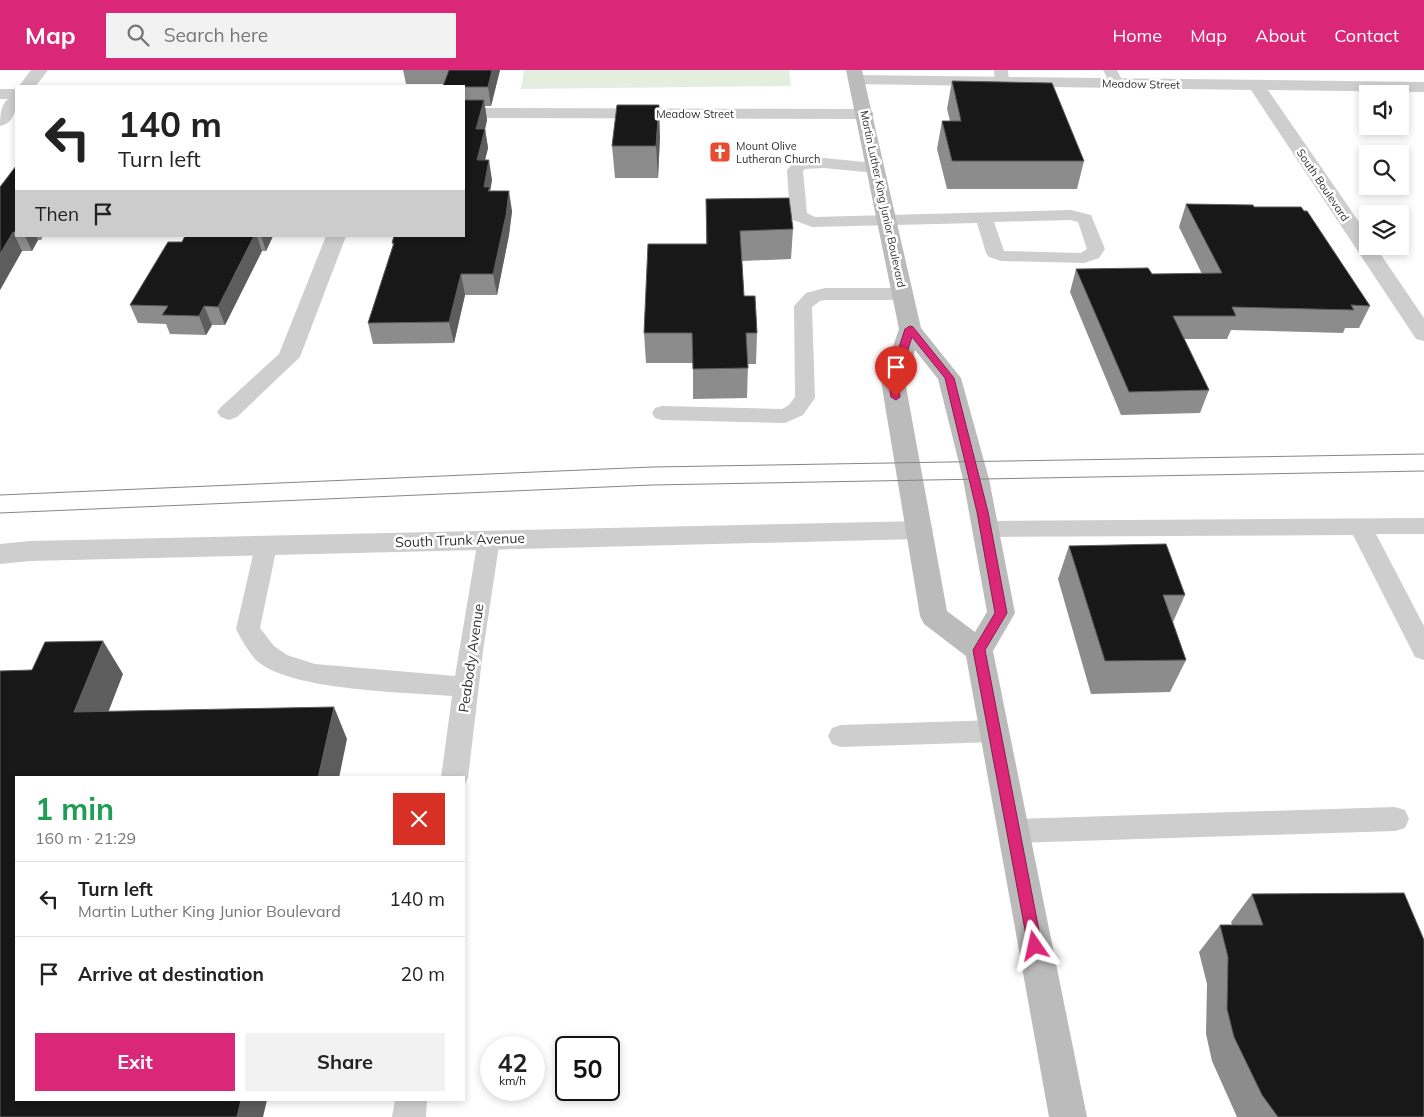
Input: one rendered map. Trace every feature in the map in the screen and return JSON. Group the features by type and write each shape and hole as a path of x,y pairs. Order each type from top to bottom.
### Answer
{"main road":[{"name":"Martin Luther King Junior Boulevard","path":"856,75 910,329 950,378 976,479 1001,613 979,650"},
{"path":"910,329 893,381 934,616 979,650 1068,1117"}],"street":[{"path":"28,85 40,70"},
{"path":"1347,70 1360,85"},
{"name":"Meadow Street","path":"856,75 1114,77 1256,85 1359,86"},
{"name":"South Boulevard","path":"1256,85 1424,334"},
{"name":"Meadow Street","path":"1409,87 1424,87"},
{"path":"0,94 15,94"},
{"path":"0,121 15,101"},
{"name":"Meadow Street","path":"465,112 865,114"},
{"path":"229,412 289,357 336,237"},
{"name":"South Trunk Avenue","path":"0,554 30,551 489,539 920,530"}],"lane":[{"path":"876,168 824,163 800,165 795,170 799,216 812,222 1071,215 1085,219 1096,249 1093,254 1084,258 1001,256 994,253 984,218"},
{"path":"662,413 785,416 796,410 805,398 803,306 813,297 825,294 902,294"},
{"path":"1360,526 1424,650"},
{"path":"986,529 1424,526"},
{"name":"Peabody Avenue","path":"454,776 489,539"},
{"path":"266,546 248,630 265,653 278,662 315,674 466,688"},
{"path":"841,736 995,732"},
{"path":"1013,831 1395,819"},
{"path":"408,1117 411,1101"}],"green space":[{"path":"524,70 789,70 791,86 521,89"}],"building":[{"path":"449,70 492,70 488,87 443,85"},
{"path":"952,81 1052,83 1084,161 952,161 942,121 961,121"},
{"path":"465,100 484,100 476,129 485,129 477,160 489,160 484,187 490,187 488,191 509,191 506,215 493,274 461,274 449,322 368,323 394,243 392,243 394,237 465,237"},
{"path":"617,105 659,105 656,146 612,146"},
{"path":"15,167 15,232 13,232 0,254 0,187"},
{"path":"789,198 793,229 740,231 744,296 755,296 757,333 746,333 748,368 693,369 692,333 644,333 648,244 707,244 706,199"},
{"path":"1186,204 1301,207 1304,211 1307,211 1370,306 1351,305 1354,310 1232,307 1236,316 1173,316 1209,390 1129,392 1076,269 1148,268 1152,274 1222,273"},
{"path":"184,237 253,237 218,307 204,306 199,316 162,315 168,306 130,305 168,242 182,242"},
{"path":"1166,544 1185,595 1163,595 1186,660 1105,661 1069,546"},
{"path":"103,641 74,712 334,707 318,776 15,776 15,1101 241,1101 237,1117 0,1117 0,671 32,670 45,642"},
{"path":"1404,893 1424,940 1424,1117 1278,1117 1262,1095 1234,1037 1227,1009 1228,957 1220,925 1263,925 1252,894"}],"tram line":[{"path":"0,495 652,467 1424,454"},
{"path":"0,513 652,485 1424,471"}],"place":[{"name":"Mount Olive Lutheran Church","path":"720,152"}],"route":[{"path":"896,397 893,381 910,329 950,378 976,479 1001,613 979,650 1035,946"}]}
